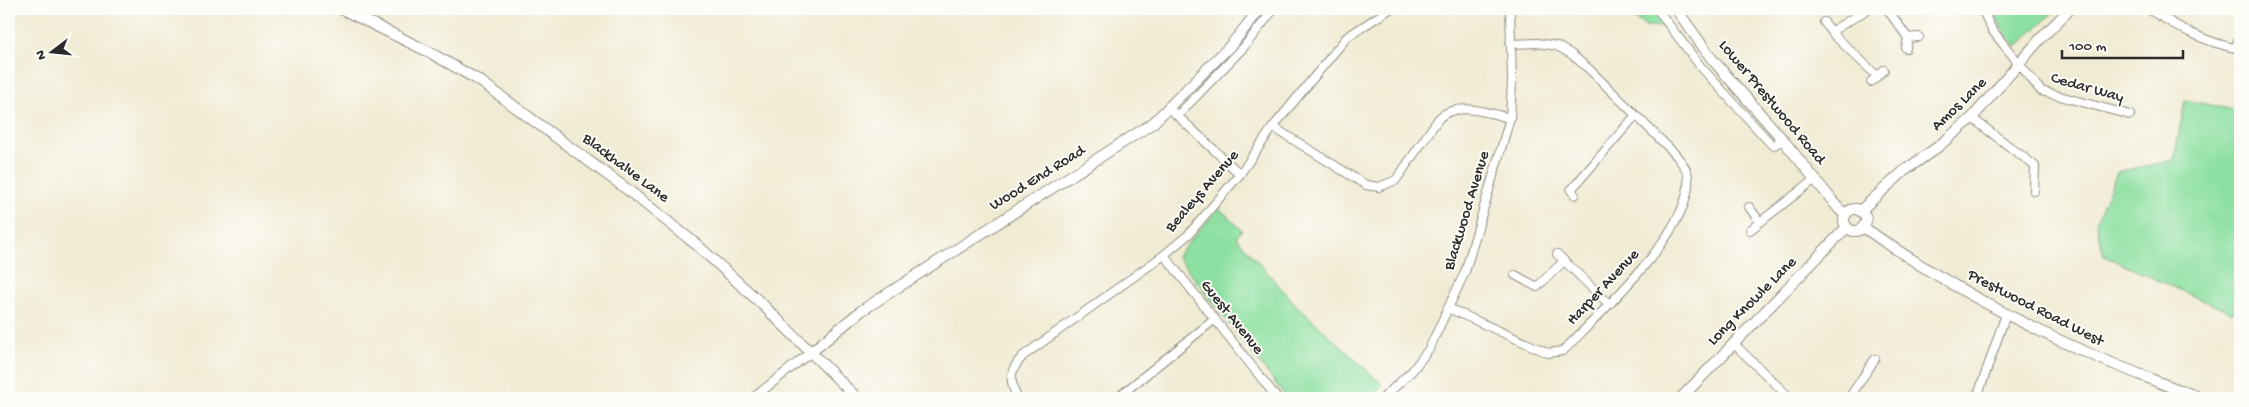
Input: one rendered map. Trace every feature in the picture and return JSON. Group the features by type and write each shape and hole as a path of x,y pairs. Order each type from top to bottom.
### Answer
{"main road":[{"name":"Blackhalve Lane","path":"342,9 459,68 552,133 628,190 690,239 764,306 857,398"},
{"name":"Wood End Road","path":"811,352 861,311 1153,123 1231,45 1260,9"},
{"name":"Lower Prestwood Road","path":"1676,9 1712,59 1783,140 1840,210 1846,214"},
{"name":"Amos Lane","path":"1860,211 1904,171 1939,146 1972,118 2041,38 2070,9"},
{"path":"1851,210 1860,211 1865,218 1863,227 1856,231 1847,228 1844,221 1846,214 1851,210"},
{"name":"Prestwood Road West","path":"1863,227 1926,270 2006,314 2088,354 2173,389 2204,398"},
{"name":"Long Knowle Lane","path":"1681,398 1847,228"}],"street":[{"path":"1178,115 1244,47 1274,9"},
{"name":"Bealeys Avenue","path":"1017,398 1011,375 1013,366 1023,356 1164,255 1189,234 1240,174 1273,127 1346,37 1390,9"},
{"name":"Blackwood Avenue","path":"1383,398 1412,371 1429,350 1465,272 1510,118 1512,80 1510,9"},
{"path":"1657,9 1701,67 1771,144 1776,144 1783,140"},
{"path":"1832,31 1868,9"},
{"path":"1887,9 1908,38 1906,48"},
{"name":"Cedar Way","path":"1982,9 1992,30 2041,91 2130,115"},
{"path":"2148,9 2185,31 2212,43 2238,49 2240,32"},
{"path":"1824,22 1876,75"},
{"path":"1908,38 1920,37"},
{"name":"Harper Avenue","path":"1448,308 1548,353 1564,351 1646,265 1688,199 1688,176 1684,166 1675,154 1589,69 1571,54 1557,46 1537,43 1510,44"},
{"path":"1871,82 1876,75 1884,70"},
{"path":"1168,107 1240,174"},
{"path":"1273,127 1366,185 1379,187 1396,180 1439,118 1449,111 1462,109 1510,118"},
{"path":"1575,195 1571,190 1636,116"},
{"path":"1972,118 2034,166 2034,192"},
{"path":"1750,230 1815,179"},
{"path":"1749,207 1760,222"},
{"path":"1558,254 1609,304"},
{"name":"Guest Avenue","path":"1164,255 1277,398"},
{"path":"1515,275 1537,287 1564,261"},
{"path":"1977,398 2006,314"},
{"path":"1117,398 1215,319"},
{"path":"1733,344 1790,398"},
{"path":"753,398 811,352"},
{"path":"1849,398 1875,359"}],"green space":[{"path":"1621,9 1651,9 1665,23 1665,27 1646,26"},
{"path":"1992,9 2057,9 2016,47 2007,37"},
{"path":"2185,100 2240,111 2240,308 2231,313 2104,256 2096,222 2117,172 2174,160"},
{"path":"1219,208 1242,230 1236,237 1296,305 1383,385 1368,398 1287,398 1177,256"}]}
